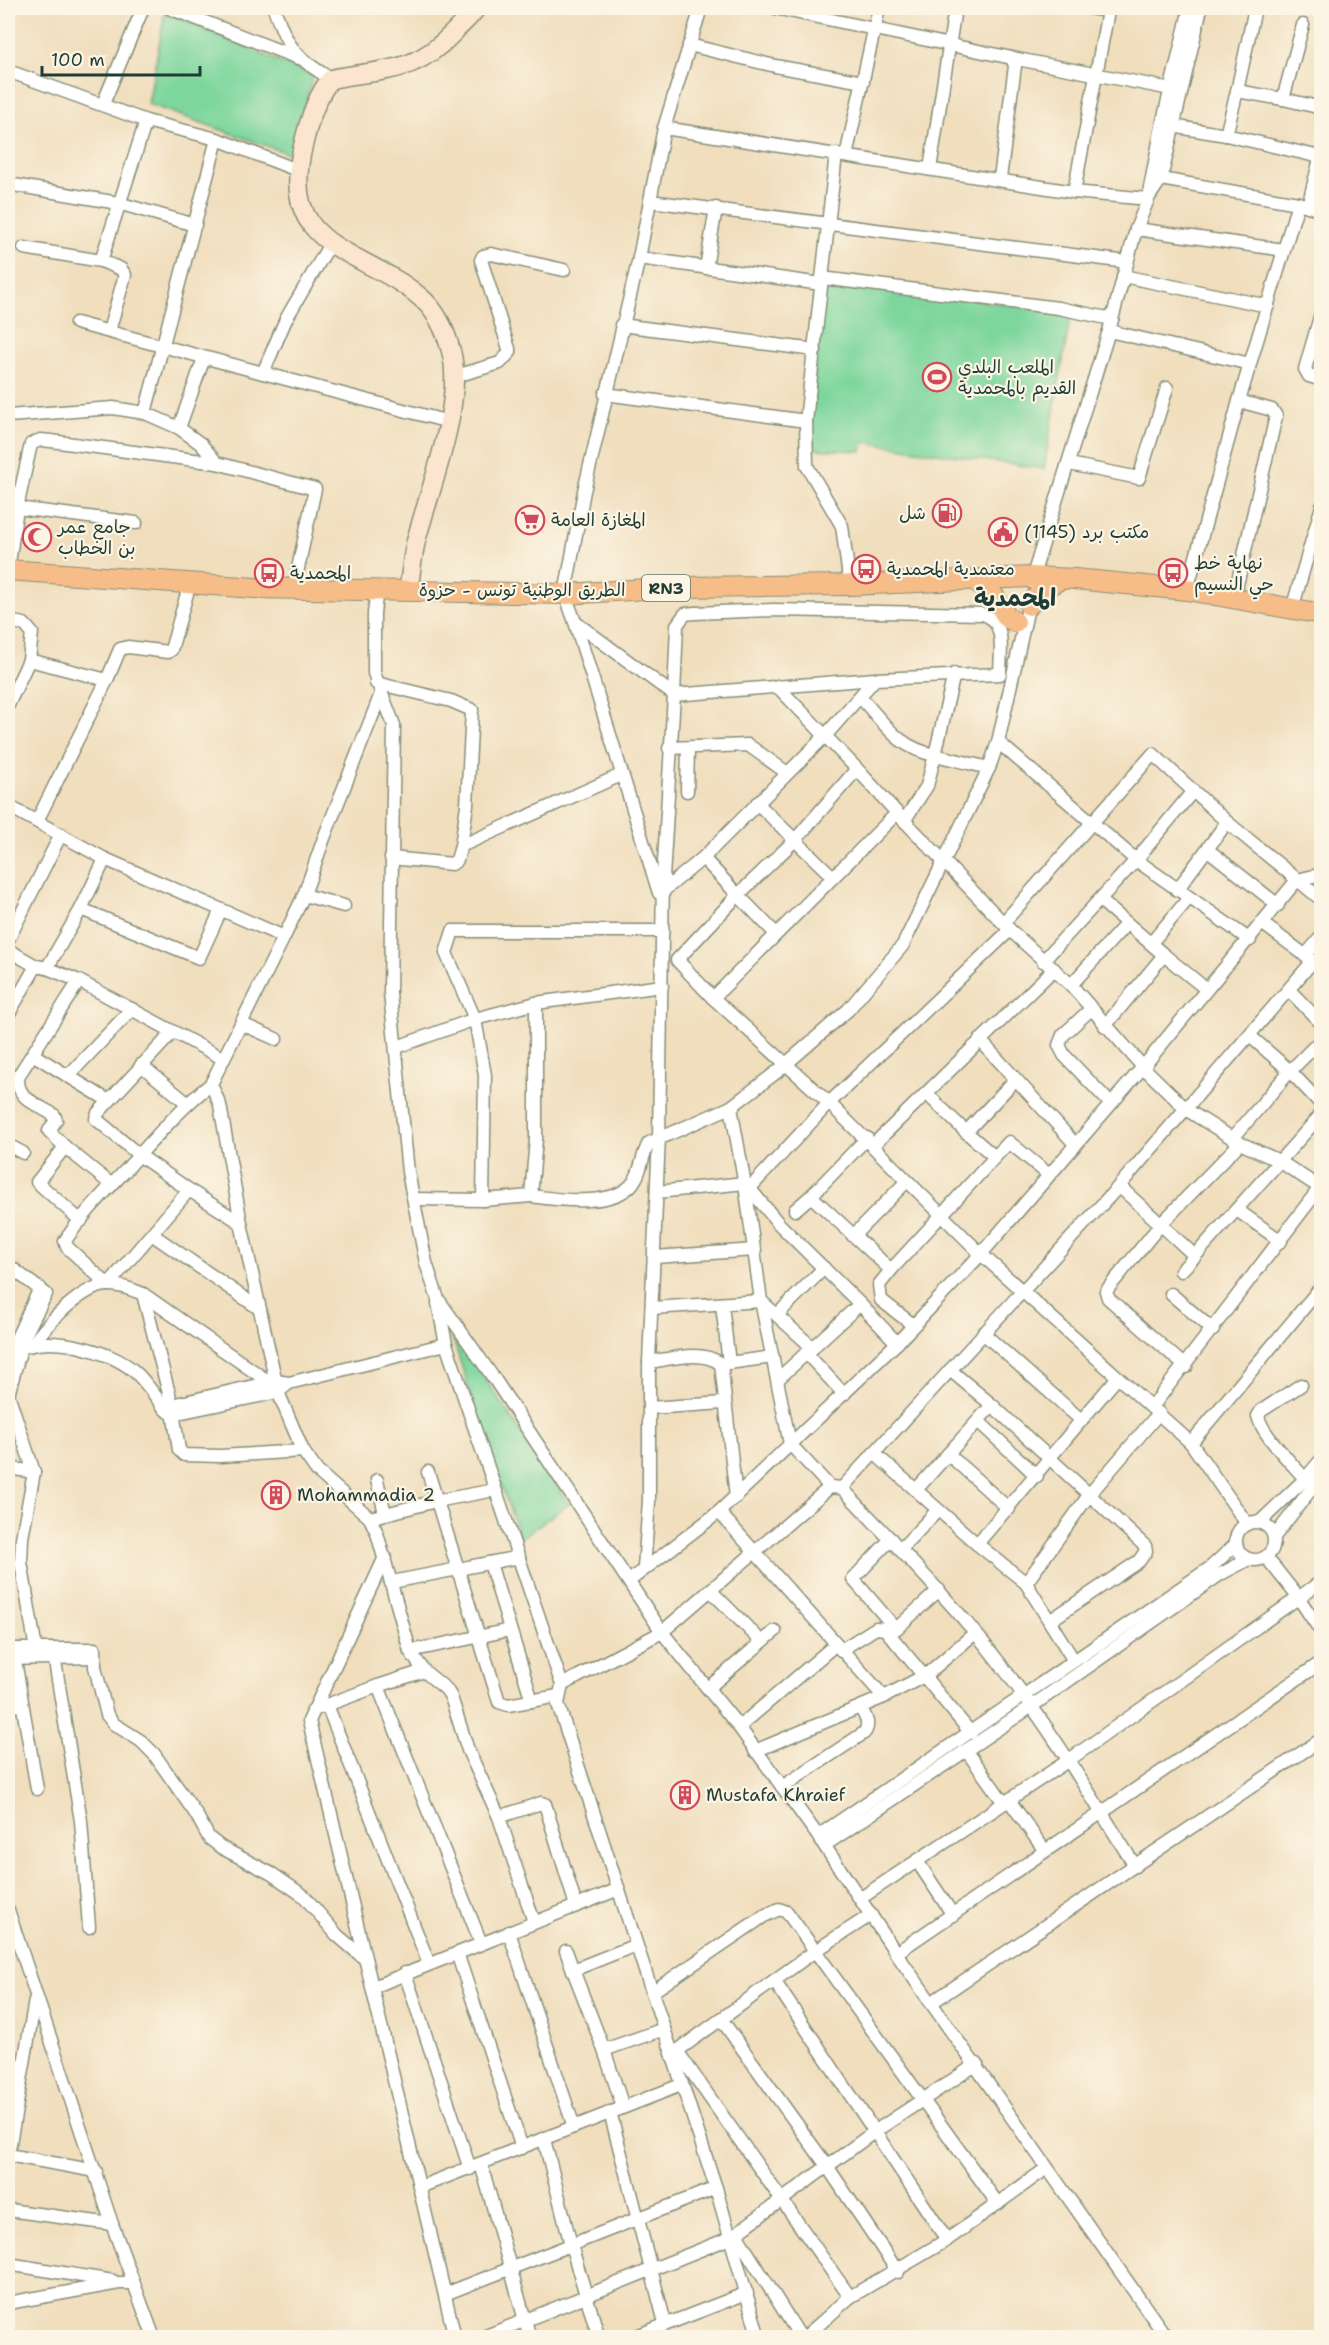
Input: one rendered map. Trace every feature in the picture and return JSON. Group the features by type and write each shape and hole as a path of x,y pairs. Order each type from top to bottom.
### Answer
{"main road":[{"name":"الطريق الوطنية تونس - حزوة","path":"8,570 294,588 565,594 772,585 1061,579 1116,581 1187,590 1322,614"},
{"path":"1029,605 1046,588 1061,579"},
{"path":"975,580 993,595 1006,617 1018,627"}],"street":[{"path":"103,104 143,8"},
{"path":"169,8 298,58 331,79 387,72 416,62 440,47 476,8"},
{"path":"274,8 298,58"},
{"path":"663,905 565,594 605,394 639,258 664,128 701,8"},
{"path":"775,8 874,31 1175,90"},
{"path":"850,585 842,526 807,466 806,421 829,222 841,155 862,82 879,8"},
{"path":"930,169 955,8"},
{"path":"1074,192 1109,9 1089,8"},
{"path":"1156,178 1190,8"},
{"path":"414,1199 483,1200 531,1196 583,1201 611,1196 628,1189 636,1179 649,1143 731,1107 786,1064 848,1010 903,945 989,768 998,742 1006,675 1018,627 1029,605 1031,578 1069,464 1111,325 1136,229 1156,178 1172,126 1175,90 1201,8"},
{"path":"1226,135 1255,8"},
{"path":"1283,99 1304,26"},
{"path":"690,45 775,66 862,82"},
{"path":"1000,178 1015,66 1012,58"},
{"path":"8,71 146,121 217,139 297,170"},
{"path":"331,79 325,86 308,127 297,170 301,203 313,228 330,244 422,298 442,325 452,351 456,376 449,422 416,542 408,591"},
{"path":"1237,91 1322,108"},
{"path":"101,261 146,121"},
{"path":"1172,126 1321,154 1284,250 1239,401 1187,590"},
{"path":"664,128 1000,178 1074,192 1149,198"},
{"path":"145,413 217,139"},
{"path":"1156,178 1303,204 1322,210"},
{"path":"8,184 118,203 195,225"},
{"path":"650,201 829,222 1127,262"},
{"path":"706,268 716,208"},
{"path":"1136,229 1284,250"},
{"path":"263,373 286,319 330,244"},
{"path":"24,248 101,261 121,269 125,275 109,331"},
{"path":"456,376 500,363 510,352 481,260 483,256 490,254 564,270"},
{"path":"639,258 706,268 1058,308 1250,364"},
{"path":"1123,276 1268,306"},
{"path":"1322,310 1305,369 1309,376 1322,380"},
{"path":"76,323 449,422"},
{"path":"621,325 815,350"},
{"path":"179,428 204,358"},
{"path":"1069,464 1139,478 1167,388"},
{"path":"605,394 806,421"},
{"path":"1234,598 1276,416 1272,410 1239,401"},
{"path":"8,416 113,408 145,413 179,428 201,444 217,463"},
{"path":"8,570 27,454 31,444 40,440 217,463 315,489 294,588"},
{"path":"1292,609 1322,506"},
{"path":"17,508 136,522"},
{"path":"1000,580 1005,602 1018,627"},
{"path":"37,821 120,649 128,647 168,652 171,650 190,583"},
{"path":"772,585 773,610"},
{"path":"377,590 374,613 379,688 394,725 390,993 408,1172 426,1263 438,1299 446,1344 519,1557 560,1690 558,1704 664,2029 675,2053 850,2297"},
{"path":"644,1568 649,1501 649,1362 659,1137 663,891 677,625 686,614 773,610 992,616 999,625 1006,675"},
{"path":"8,621 24,624 32,633 29,660 8,705"},
{"path":"575,622 674,695 954,674 1006,675"},
{"path":"29,660 107,680"},
{"path":"713,998 832,876 900,817 927,786 954,674"},
{"path":"663,891 703,858 786,772 825,736 861,698 875,679"},
{"path":"777,686 943,862 1043,961 1071,985 1143,1067 1187,1110 1321,1187 1026,1582"},
{"path":"379,688 451,700 472,710 467,805 457,860 445,865 391,858"},
{"path":"274,1385 143,1294 108,1285 65,1244 81,1221 139,1155 187,1103 211,1084 304,895 379,688"},
{"path":"861,698 900,742 919,752 989,768"},
{"path":"998,742 1136,860 1250,940"},
{"path":"669,748 748,745 786,772"},
{"path":"687,791 688,748"},
{"path":"657,1192 747,1186 1007,926 1092,823 1153,754 1227,822 1322,900"},
{"path":"677,960 738,895 796,839 857,769"},
{"path":"460,846 621,775"},
{"path":"1043,961 1136,860 1193,791"},
{"path":"757,802 832,876"},
{"path":"8,806 105,859 284,937"},
{"path":"1177,890 1227,822"},
{"path":"8,940 61,834"},
{"path":"1208,850 1278,905"},
{"path":"703,858 776,934"},
{"path":"8,1015 81,909 105,859"},
{"path":"629,1581 736,1497 897,1343 981,1254 1143,1067 1206,989 1250,940 1297,880 1322,874"},
{"path":"304,895 344,906"},
{"path":"1151,943 1189,898"},
{"path":"1100,900 1206,989"},
{"path":"81,909 199,958 221,910"},
{"path":"1071,985 1127,923"},
{"path":"1263,924 1313,962"},
{"path":"483,1200 485,1075 475,1019 446,952 453,931 663,932"},
{"path":"428,1472 499,1702 508,1705 532,1701 560,1690 662,1632 755,1552 836,1488 874,1453 1187,1110 1313,962 1322,936"},
{"path":"8,950 41,967 79,981 224,1059"},
{"path":"662,950 677,960 713,998 870,1142 942,1218 1191,1443 1246,1524"},
{"path":"1105,1026 1164,955"},
{"path":"795,1210 870,1142 927,1095 1054,969"},
{"path":"79,981 19,1075 18,1089 23,1095 54,1115 56,1120 49,1131 112,1185"},
{"path":"397,1047 475,1019 536,1004 662,986"},
{"path":"1289,990 1322,1024"},
{"path":"531,1196 536,1139 536,1004"},
{"path":"68,1076 132,1009"},
{"path":"1091,1009 1063,1035 1059,1045 1065,1055 1110,1103"},
{"path":"242,1024 276,1038"},
{"path":"173,1032 98,1113 96,1119 139,1155 241,1223"},
{"path":"1250,1036 1290,1071 1322,1105"},
{"path":"1185,1367 1106,1294 1108,1287 1237,1140 1290,1071 1322,1039"},
{"path":"980,1040 1075,1144"},
{"path":"34,1054 109,1101"},
{"path":"141,1065 187,1103"},
{"path":"966,1132 1015,1080"},
{"path":"211,1084 220,1105 274,1385 303,1450 330,1485 370,1518 385,1557 410,1651 424,1671 449,1693 468,1750 499,1817 534,1922"},
{"path":"927,1095 995,1157"},
{"path":"731,1107 747,1186 761,1301 790,1444 901,1549 975,1633 1028,1701 1069,1760 1135,1866"},
{"path":"1181,1271 1319,1118 1322,1110"},
{"path":"913,1325 881,1300 879,1285 891,1270 942,1218 1009,1142 1048,1175"},
{"path":"8,1145 24,1153"},
{"path":"65,1147 38,1182 81,1221"},
{"path":"853,1236 907,1181"},
{"path":"747,1186 779,1224 897,1343"},
{"path":"1119,1186 1195,1256"},
{"path":"17,1343 79,1298 108,1285 153,1235 189,1190"},
{"path":"811,1196 891,1270"},
{"path":"1237,1210 1281,1241"},
{"path":"153,1235 260,1309"},
{"path":"654,1257 755,1250"},
{"path":"8,1265 46,1296 17,1343 8,1395 34,1472 22,1538 21,1562 36,1650"},
{"path":"778,1314 824,1268"},
{"path":"1191,1443 1322,1286"},
{"path":"143,1294 179,1450 184,1455 220,1456 303,1450"},
{"path":"1171,1294 1213,1330"},
{"path":"438,1299 495,1380 662,1632 739,1727 821,1841 896,1953 977,2064 1047,2168 1167,2337"},
{"path":"652,1308 761,1301 778,1314 844,1394"},
{"path":"778,1380 860,1304"},
{"path":"722,1305 724,1403 736,1497"},
{"path":"983,1333 1080,1419"},
{"path":"17,1343 72,1345 121,1362 135,1371 170,1410"},
{"path":"170,1410 446,1344"},
{"path":"649,1362 701,1356 713,1358 725,1364 773,1357"},
{"path":"950,1370 1140,1539 1146,1551 1139,1561 1051,1620"},
{"path":"977,1544 1037,1476 1080,1419 1117,1378"},
{"path":"1301,1385 1258,1416 1267,1432 1305,1479"},
{"path":"648,1408 724,1403"},
{"path":"916,1490 992,1405"},
{"path":"978,1421 1037,1476"},
{"path":"874,1453 937,1511 1026,1582 1074,1661"},
{"path":"948,1454 1009,1509"},
{"path":"1260,1522 1305,1479 1322,1459"},
{"path":"8,1468 34,1472"},
{"path":"821,1841 971,1732 1028,1701 1219,1575 1249,1559 1266,1557 1273,1548 1274,1537 1322,1475"},
{"path":"377,1480 385,1513"},
{"path":"370,1518 436,1501 495,1491"},
{"path":"901,1549 937,1511"},
{"path":"719,1512 884,1697"},
{"path":"1249,1559 1238,1550 1236,1544 1238,1532 1246,1524 1260,1522 1266,1525 1274,1537"},
{"path":"891,1539 853,1579 971,1732"},
{"path":"821,1841 966,1750 1074,1661 1210,1568 1236,1544"},
{"path":"385,1557 326,1687 312,1710 309,1721 455,2337"},
{"path":"392,1582 519,1557"},
{"path":"1266,1557 1298,1597 1322,1633"},
{"path":"490,1563 532,1701"},
{"path":"861,1898 1069,1760 1272,1619 1322,1581"},
{"path":"710,1590 762,1642"},
{"path":"893,1632 939,1590"},
{"path":"739,1727 839,1647 876,1628 893,1632"},
{"path":"410,1651 510,1630"},
{"path":"708,1688 775,1631"},
{"path":"755,1751 884,1697 926,1675 975,1633"},
{"path":"10,1654 36,1650 53,1654"},
{"path":"10,1654 95,1653 107,1715 114,1724 154,1754 209,1838 222,1848 272,1874 304,1896 337,1935 365,1959"},
{"path":"10,1654 22,1704 37,1790"},
{"path":"53,1654 81,1821 89,1927"},
{"path":"896,1953 1322,1662"},
{"path":"312,1710 424,1671"},
{"path":"378,1686 481,1943"},
{"path":"8,1706 22,1704"},
{"path":"327,1705 429,1964"},
{"path":"782,1787 864,1733 867,1721 860,1707"},
{"path":"931,2003 1322,1739"},
{"path":"966,1750 1045,1851"},
{"path":"499,1817 541,1803 545,1804 576,1906"},
{"path":"917,1861 953,1915"},
{"path":"372,1987 619,1889"},
{"path":"652,1992 764,1916 779,1909 787,1912 998,2204"},
{"path":"8,1910 35,1999 96,2171 132,2283 154,2337"},
{"path":"675,2053 815,1951 871,1916"},
{"path":"509,1932 574,2127"},
{"path":"573,1970 636,1944"},
{"path":"566,1951 604,2050 639,2219 665,2323"},
{"path":"457,1953 522,2148"},
{"path":"405,1973 511,2267 530,2337"},
{"path":"775,1982 947,2240"},
{"path":"35,1999 8,2155 96,2171"},
{"path":"721,2019 827,2166 898,2272"},
{"path":"604,2050 664,2029"},
{"path":"675,2053 681,2085 733,2236 759,2337"},
{"path":"481,2337 652,2271 733,2236 874,2132 977,2064"},
{"path":"420,2187 681,2085"},
{"path":"544,2139 571,2245 599,2337"},
{"path":"733,2236 803,2337 850,2297 898,2272 947,2240 1047,2168"},
{"path":"445,2294 716,2188"},
{"path":"8,2210 112,2224"},
{"path":"8,2264 119,2283 132,2283"},
{"path":"8,2303 119,2283"},
{"path":"631,2337 747,2293"}],"green space":[{"path":"165,12 313,76 292,155 148,104"},
{"name":"الملعب البلدي القديم بالمحمدية","path":"822,279 1071,313 1044,469 864,442 862,451 809,449"},
{"path":"448,1323 569,1504 520,1538 484,1438"}],"place":[{"name":"الملعب البلدي القديم بالمحمدية","path":"937,377"},
{"name":"شل","path":"947,513"},
{"name":"المغازة العامة","path":"530,520"},
{"name":"مكتب برد (1145)","path":"1003,532"},
{"name":"جامع عمر بن الخطاب","path":"37,537"},
{"name":"معتمدية المحمدية","path":"866,569"},
{"name":"المحمدية","path":"269,573"},
{"name":"نهاية خط حي النسيم","path":"1173,573"},
{"name":"Mohammadia 2","path":"276,1495"},
{"name":"Mustafa Khraief","path":"685,1795"}],"district":[{"name":"المحمدية","path":"1015,598"}]}
